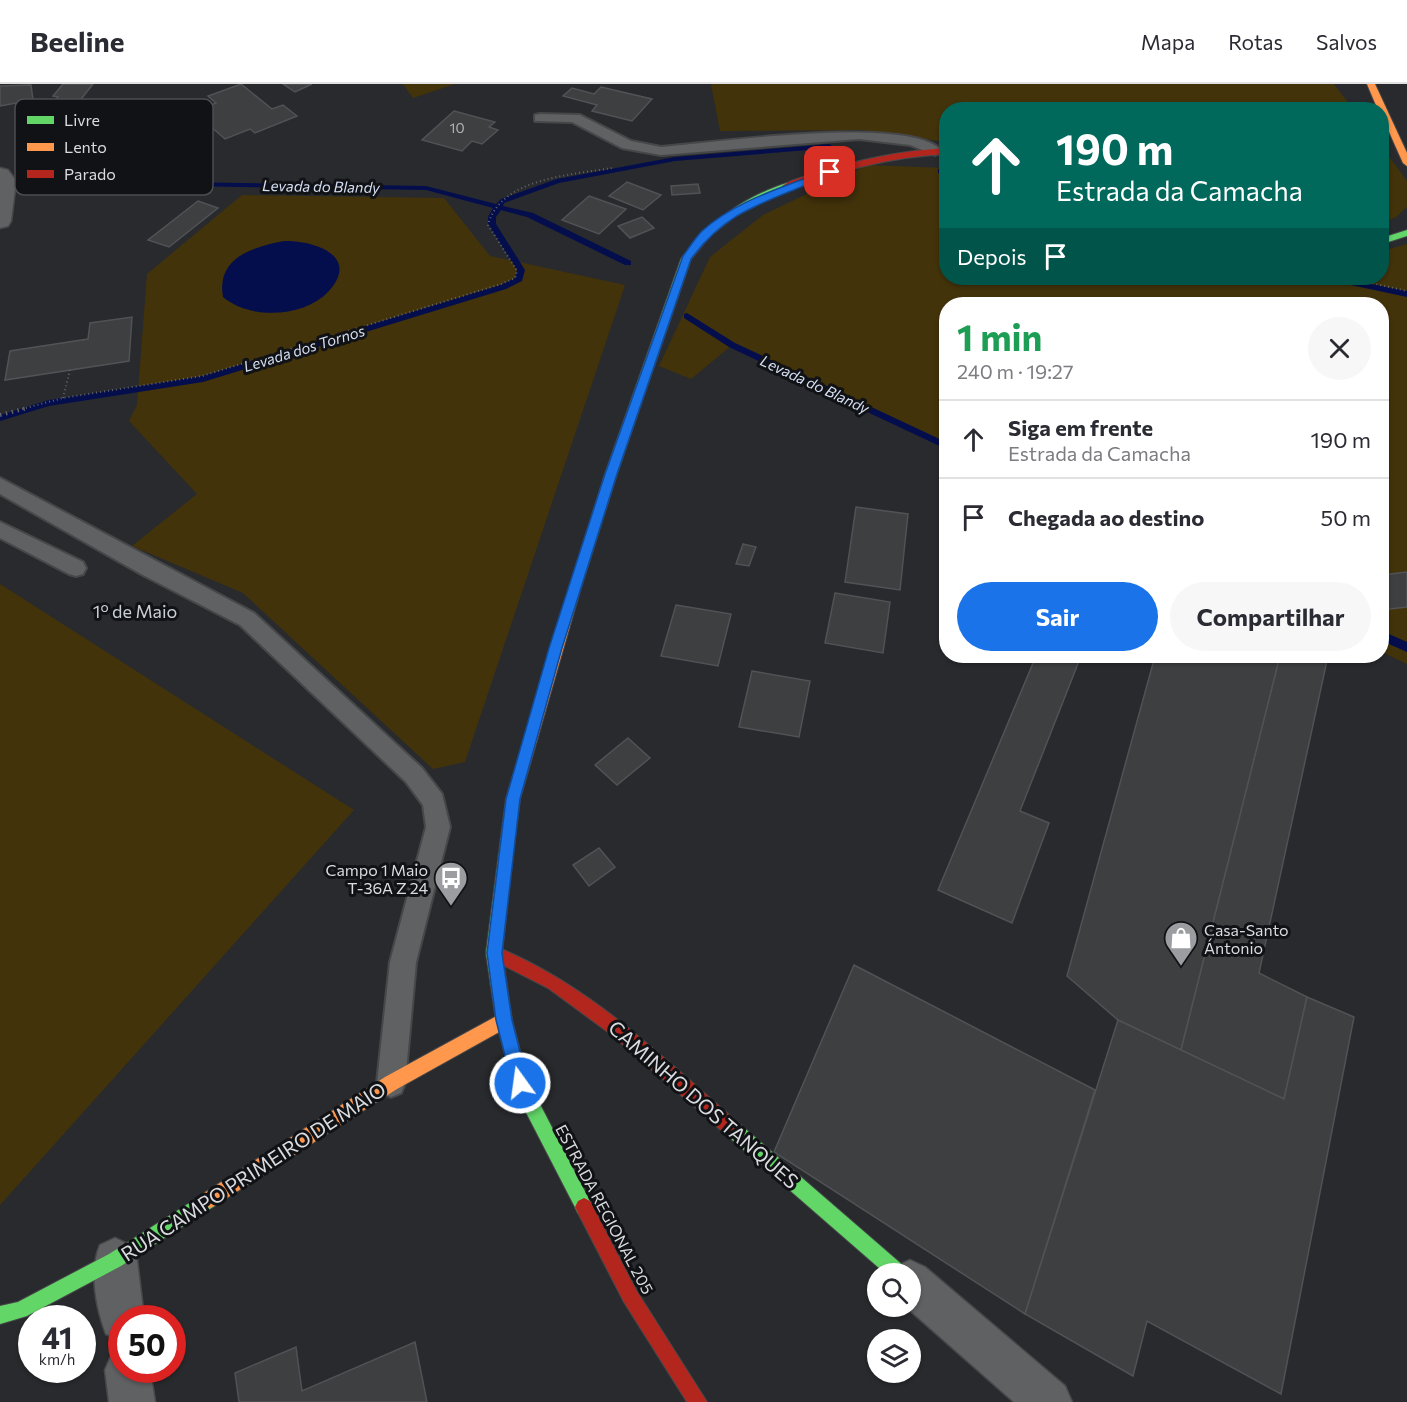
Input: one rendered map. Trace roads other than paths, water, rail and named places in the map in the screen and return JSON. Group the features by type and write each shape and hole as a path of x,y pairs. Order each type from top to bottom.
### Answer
{"main road":[{"path":"1371,84 1379,102"},
{"path":"1389,124 1407,163"},
{"name":"ESTRADA REGIONAL 205","path":"698,1402 630,1296 520,1083 504,1020 494,953 513,799 556,648 611,474 686,259 705,233 728,216 756,201 809,179 874,158 903,152 939,151"},
{"path":"1389,239 1407,233"},
{"name":"CAMINHO DOS TANQUES","path":"494,953 553,983 618,1029 887,1263"},
{"name":"RUA CAMPO PRIMEIRO DE MAIO","path":"0,1315 21,1310 116,1260 391,1083 504,1020"}],"street":[{"path":"0,175 5,181 0,221"},
{"path":"116,1260 121,1305"},
{"path":"921,1291 1049,1402"},
{"path":"130,1383 132,1402"}],"lane":[{"path":"540,118 575,118 627,145 661,151 859,135 913,141 939,150"},
{"path":"0,485 148,568 248,619 414,775 434,801 438,827 403,962 391,1083"},
{"path":"0,529 76,568"}],"waterway":[{"name":"Levada dos Tornos","path":"504,201 557,181 675,159 829,146"},
{"name":"Levada do Blandy","path":"0,178 5,181 15,181"},
{"name":"Levada do Blandy","path":"213,184 426,188 498,207"},
{"name":"Levada dos Tornos","path":"0,418 49,403 203,379 503,287 519,279 521,270 492,224 492,217 498,207"},
{"name":"Levada do Blandy","path":"498,207 530,215 628,263"},
{"name":"Levada dos Tornos","path":"1365,285 1407,294"},
{"name":"Levada do Blandy","path":"687,316 732,345 939,443"},
{"name":"Levada do Blandy","path":"1389,639 1407,647"}],"place":[{"name":"Campo 1 Maio T-36A Z 24","path":"451,907"},
{"name":"Casa-Santo Ántonio","path":"1181,967"}],"district":[{"name":"1º de Maio","path":"135,611"}]}
